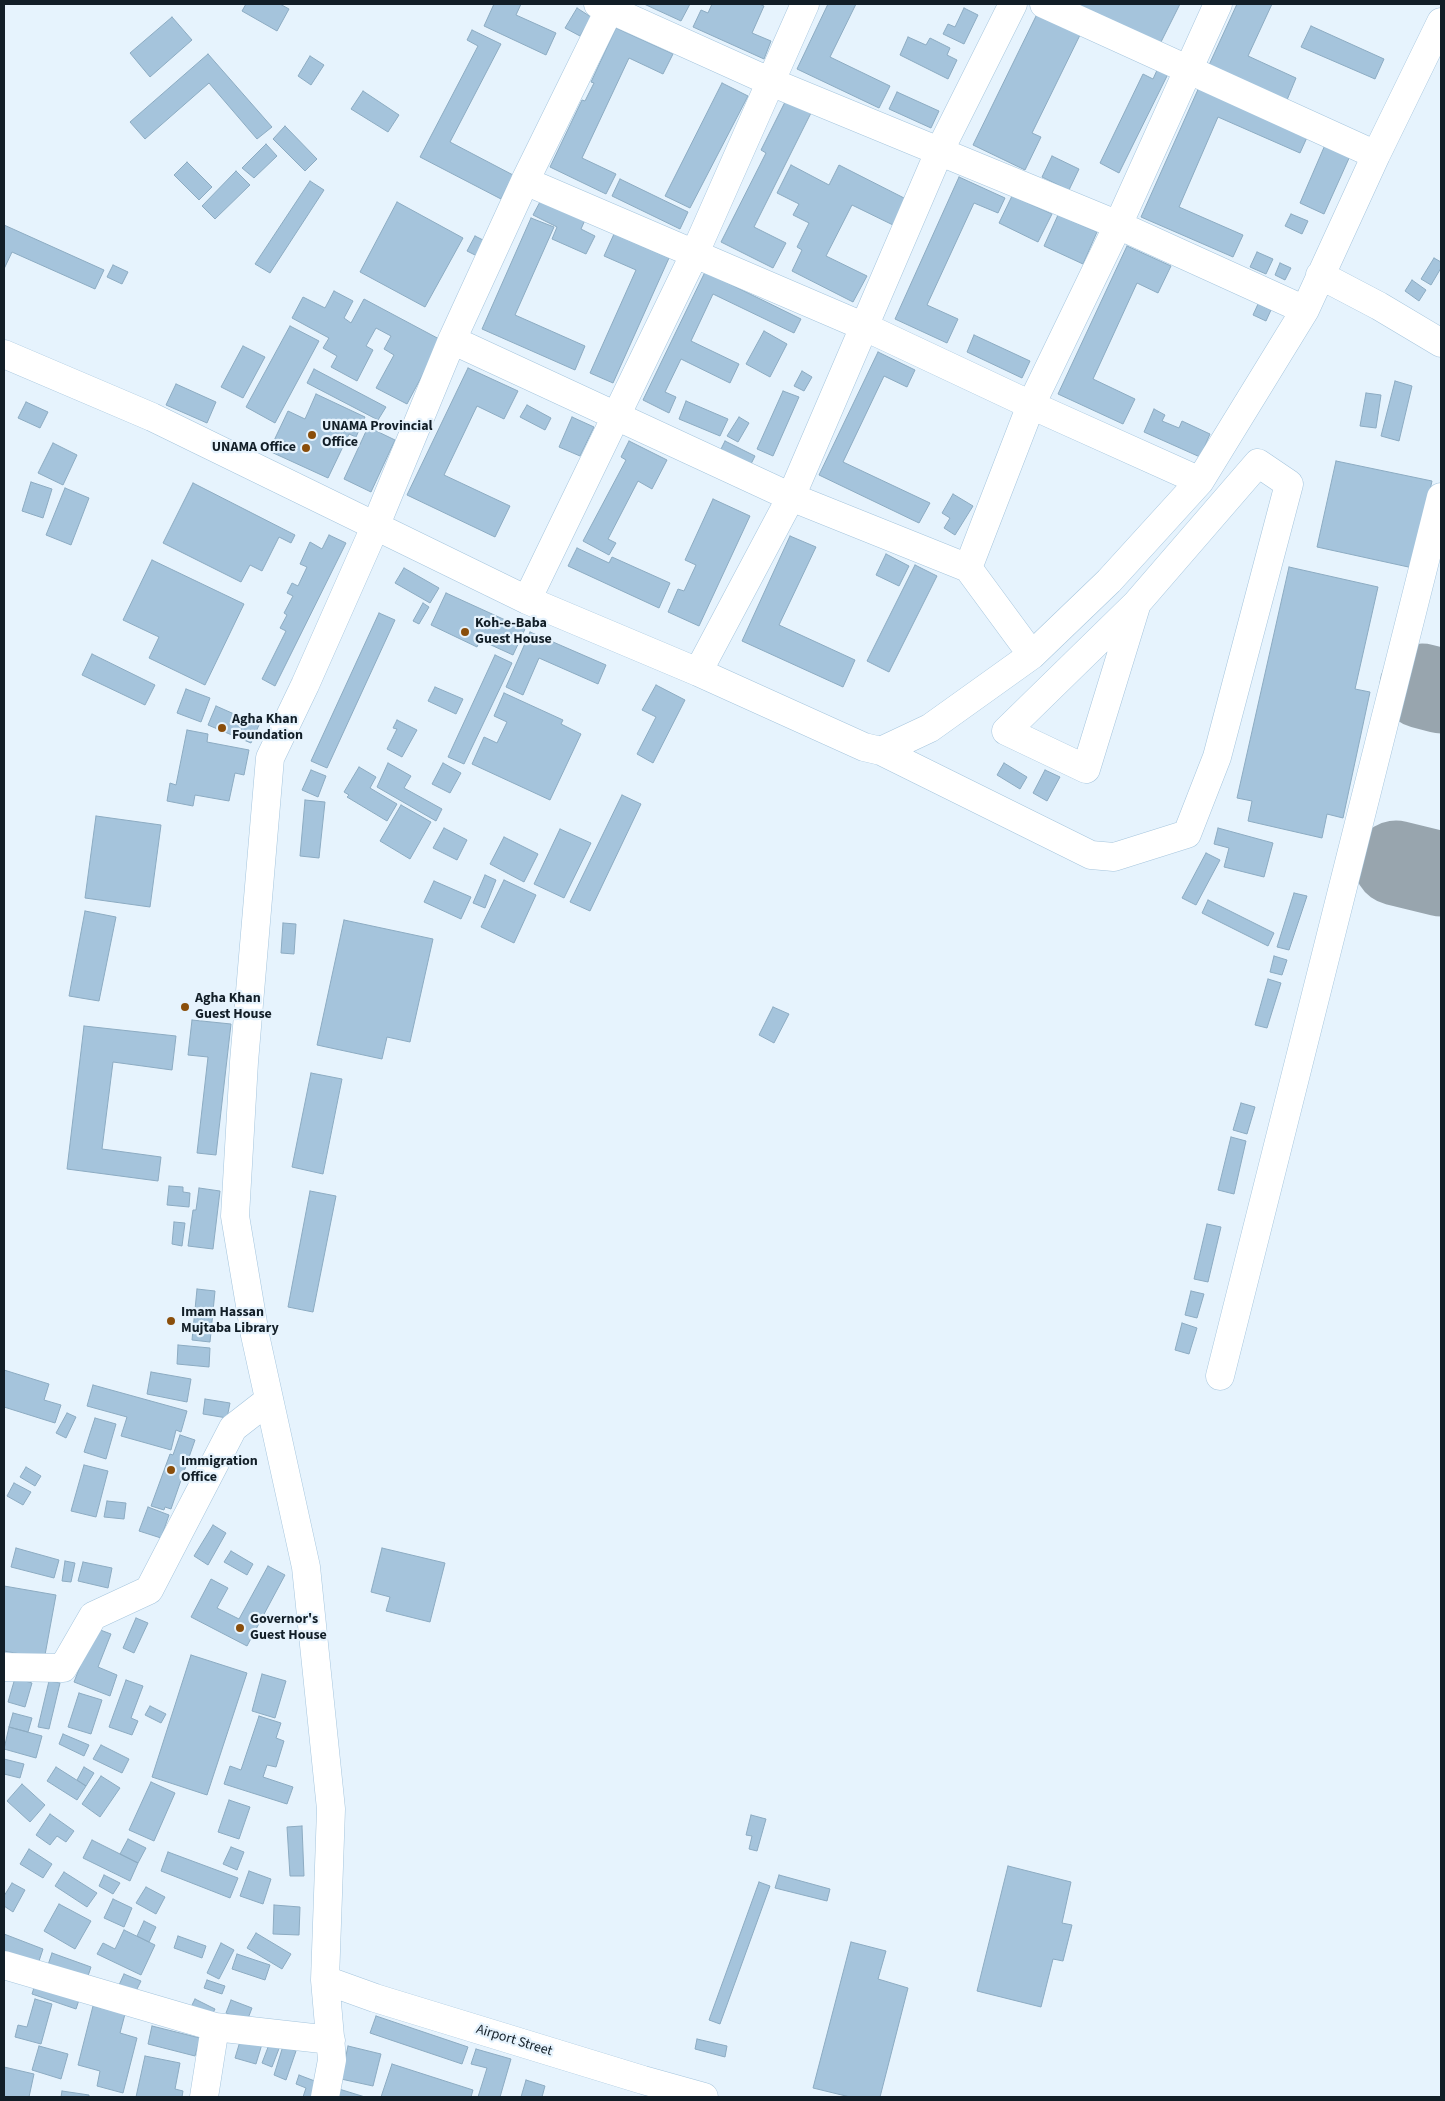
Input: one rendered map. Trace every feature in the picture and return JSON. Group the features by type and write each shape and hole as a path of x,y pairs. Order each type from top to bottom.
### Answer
{"street":[{"path":"527,600 694,255 805,4"},
{"path":"698,672 791,497 939,152 1013,4"},
{"path":"1044,4 1376,155"},
{"path":"968,568 1031,406 1118,225 1218,4"},
{"path":"326,2097 332,2060 325,1980 331,1809 306,1567 255,1335 234,1216 244,1062 270,758 306,685 375,527 452,340 606,6 771,82 1118,225 1305,310"},
{"path":"881,751 930,728 1032,656 1109,581 1200,481 1305,310 1376,155 1441,22"},
{"path":"525,182 865,327 1031,406 1200,481"},
{"path":"1320,275 1379,306 1441,343"},
{"path":"452,340 791,497 968,568 1032,656"},
{"path":"4,354 152,417 527,600 698,672 864,747 881,751 1091,855 1114,857 1187,834 1217,757 1289,484 1258,462 1137,603 1006,731 1086,769 1137,603"},
{"path":"1220,1376 1441,497"},
{"path":"4,1667 63,1668 93,1616 149,1590 233,1428 269,1400"},
{"path":"4,1965 215,2027 331,2040"},
{"name":"Airport Street","path":"325,1980 393,2004 704,2097"},
{"path":"204,2097 215,2027"}],"building":[{"path":"246,4 280,4 289,9 277,31 242,11"},
{"path":"494,4 521,4 516,15 556,33 546,55 484,26"},
{"path":"644,4 690,4 681,21"},
{"path":"712,4 759,4 764,6 752,33 771,41 764,59 693,27 701,10 708,13"},
{"path":"828,4 856,4 830,57 890,86 879,108 797,69"},
{"path":"1073,4 1180,4 1159,46"},
{"path":"1237,4 1272,4 1248,56 1296,78 1287,100 1209,65"},
{"path":"577,8 591,17 580,36 565,28"},
{"path":"964,8 978,15 964,44 943,34 948,24 955,27"},
{"path":"1038,12 1081,33 1032,133 1041,137 1025,170 973,145"},
{"path":"172,17 192,40 150,77 130,53"},
{"path":"1311,26 1384,59 1375,79 1301,47"},
{"path":"616,28 673,54 663,74 629,58 582,158 616,174 606,194 550,167 582,100 585,101 594,83 591,82"},
{"path":"472,30 501,44 450,142 513,175 501,199 420,157 478,46 467,40"},
{"path":"908,37 926,45 930,38 950,48 947,55 957,60 948,79 900,55"},
{"path":"208,54 272,127 257,139 209,83 145,139 130,122"},
{"path":"310,56 324,65 311,85 298,76"},
{"path":"1158,68 1168,74 1119,173 1100,163 1143,74 1153,79"},
{"path":"722,83 748,96 690,208 665,196"},
{"path":"1200,85 1309,133 1300,153 1218,117 1179,207 1243,235 1233,257 1141,217"},
{"path":"363,91 399,115 388,132 351,109"},
{"path":"897,92 939,111 931,128 889,109"},
{"path":"787,98 812,111 754,227 786,243 773,268 721,242 766,153 761,150"},
{"path":"285,126 317,159 305,171 273,139"},
{"path":"266,144 277,156 254,178 242,168"},
{"path":"1325,145 1350,156 1324,214 1300,203"},
{"path":"1052,156 1079,169 1069,190 1042,177"},
{"path":"187,162 212,187 199,200 174,175"},
{"path":"791,165 829,185 839,165 906,199 893,225 852,205 826,256 867,276 853,302 792,271 802,250 797,247 809,223 793,215 799,204 777,193"},
{"path":"236,171 250,185 215,219 202,206"},
{"path":"959,177 1005,198 998,213 974,203 927,305 958,319 947,343 895,319"},
{"path":"620,179 688,212 680,229 612,196"},
{"path":"310,181 324,190 270,273 255,264"},
{"path":"1012,196 1052,214 1038,242 999,223"},
{"path":"541,200 585,220 581,229 595,236 586,254 552,239 557,227 533,215"},
{"path":"397,202 463,238 425,307 360,272"},
{"path":"1291,214 1308,221 1302,234 1285,226"},
{"path":"1058,215 1097,232 1083,264 1044,246"},
{"path":"531,218 554,227 515,315 585,346 575,370 482,329"},
{"path":"4,225 104,270 95,289 12,252 4,269"},
{"path":"614,234 669,258 613,383 590,373 636,270 604,256"},
{"path":"475,236 485,241 477,256 467,251"},
{"path":"1127,246 1171,266 1158,293 1137,283 1093,379 1135,399 1123,424 1058,394"},
{"path":"1257,252 1273,259 1266,274 1250,267"},
{"path":"1434,258 1441,262 1441,268 1431,285 1421,279"},
{"path":"1280,263 1291,268 1285,280 1275,275"},
{"path":"113,265 128,272 122,284 107,277"},
{"path":"705,272 801,319 794,333 713,294 691,341 739,364 730,383 681,359 665,392 676,397 669,413 643,400"},
{"path":"1412,280 1426,290 1419,301 1405,291"},
{"path":"334,291 353,301 344,318 351,323 364,299 441,340 407,404 376,388 394,355 384,349 391,336 376,328 366,346 373,350 357,381 331,367 337,356 323,348 329,338 292,318 303,297 325,308"},
{"path":"1258,304 1271,310 1266,321 1253,315"},
{"path":"290,326 319,341 275,423 246,407"},
{"path":"764,331 787,344 770,377 746,364"},
{"path":"974,335 1030,361 1022,378 967,352"},
{"path":"243,346 265,357 243,398 221,387"},
{"path":"878,352 915,370 907,387 884,376 843,462 930,503 919,523 819,475"},
{"path":"468,368 518,391 504,419 477,406 444,475 510,506 495,537 407,495"},
{"path":"314,369 386,407 378,420 307,383"},
{"path":"802,371 812,377 804,391 794,386"},
{"path":"1395,381 1412,386 1399,441 1381,436"},
{"path":"176,384 216,402 207,423 166,405"},
{"path":"783,391 799,397 773,456 757,449"},
{"path":"1366,393 1381,395 1376,428 1360,426"},
{"name":"UNAMA Provincial Office","path":"316,394 365,417 356,437 349,434 328,478 269,451 288,411 305,419"},
{"path":"686,401 728,419 720,436 679,419"},
{"path":"26,402 48,412 40,428 18,418"},
{"path":"527,405 551,418 545,430 520,417"},
{"path":"1154,409 1165,415 1162,421 1179,428 1182,421 1210,434 1200,457 1144,432"},
{"path":"572,417 594,427 580,456 559,447"},
{"path":"739,417 749,423 738,442 727,436"},
{"path":"368,427 395,440 371,492 344,479"},
{"path":"629,441 667,460 652,489 638,481 608,539 616,543 609,555 583,541 626,460 621,457"},
{"path":"725,441 755,456 750,466 720,451"},
{"path":"53,443 77,455 63,485 38,473"},
{"path":"1336,461 1432,481 1413,568 1317,547"},
{"path":"31,482 52,489 43,518 22,511"},
{"path":"193,483 295,535 291,543 279,537 262,571 250,565 241,582 163,543"},
{"path":"65,488 89,498 71,545 46,535"},
{"path":"953,494 973,506 955,535 944,528 950,518 942,513"},
{"path":"713,499 750,516 699,626 668,612 678,589 684,591 696,565 685,560"},
{"path":"329,535 346,543 275,686 262,679 286,631 280,628 287,615 284,613 293,596 287,593 292,583 298,586 307,567 300,564 310,542 322,549"},
{"path":"790,536 816,547 779,625 855,660 843,687 742,641"},
{"path":"577,548 609,563 612,557 670,583 659,608 568,566"},
{"path":"886,554 909,566 899,586 876,575"},
{"path":"152,560 244,604 205,685 149,658 159,637 123,620"},
{"path":"915,565 937,576 889,672 867,661"},
{"path":"1289,567 1378,587 1355,689 1370,692 1343,818 1327,814 1322,838 1248,821 1252,801 1237,798"},
{"path":"404,568 439,588 430,603 395,583"},
{"path":"446,593 525,629 513,655 480,640 477,647 431,625"},
{"path":"423,603 429,607 419,624 413,621"},
{"path":"379,613 395,620 327,768 311,761"},
{"path":"530,632 606,665 598,684 539,658 523,695 506,687"},
{"path":"92,654 155,685 145,705 82,675"},
{"path":"495,655 512,663 464,764 448,757"},
{"path":"656,685 685,700 653,763 637,754 656,717 642,710"},
{"path":"435,687 463,699 456,714 428,701"},
{"path":"186,689 210,698 201,722 177,713"},
{"path":"504,693 563,720 561,724 581,734 550,800 472,764 484,737 497,743 507,722 494,716"},
{"path":"216,706 259,725 251,743 208,725"},
{"path":"397,720 417,730 402,757 387,749 397,729 393,728"},
{"path":"187,730 208,734 207,742 249,750 244,775 235,773 229,801 195,795 193,806 167,801 170,783 176,785"},
{"path":"388,763 411,776 404,788 442,809 436,821 377,787"},
{"path":"443,763 461,773 450,793 432,784"},
{"path":"1004,763 1027,777 1020,789 997,775"},
{"path":"359,767 376,777 370,788 397,804 387,821 347,797 349,795 344,792"},
{"path":"311,770 326,776 318,797 302,790"},
{"path":"1045,770 1060,777 1047,801 1033,793"},
{"path":"622,795 641,804 590,911 570,902"},
{"path":"305,800 325,802 319,858 300,856"},
{"path":"401,805 431,822 410,859 380,841"},
{"path":"96,816 161,825 150,907 85,898"},
{"path":"444,828 467,840 457,860 433,848"},
{"path":"1218,828 1273,843 1264,877 1224,867 1229,848 1214,844"},
{"path":"560,829 591,843 564,898 534,884"},
{"path":"504,837 538,854 524,882 490,864"},
{"path":"1206,853 1220,860 1196,905 1182,898"},
{"path":"485,875 496,880 485,908 473,903"},
{"path":"504,880 536,895 514,943 481,927"},
{"path":"434,881 471,897 461,919 424,902"},
{"path":"1294,893 1307,896 1289,950 1277,947"},
{"path":"1208,900 1274,933 1268,946 1202,913"},
{"path":"85,911 116,917 99,1001 69,996"},
{"path":"344,920 433,939 410,1042 387,1037 382,1059 317,1045"},
{"path":"283,923 296,924 294,954 281,953"},
{"path":"1274,956 1287,960 1282,975 1270,972"},
{"path":"1268,979 1281,983 1267,1028 1255,1025"},
{"path":"773,1007 789,1014 774,1043 759,1035"},
{"path":"192,1020 231,1024 216,1155 197,1153 208,1057 188,1055"},
{"path":"84,1026 176,1036 172,1070 113,1062 102,1149 161,1157 158,1181 67,1169"},
{"path":"311,1073 342,1079 323,1174 292,1167"},
{"path":"1241,1103 1255,1107 1247,1134 1233,1130"},
{"path":"1231,1137 1246,1141 1234,1194 1218,1190"},
{"path":"169,1186 183,1187 183,1192 190,1193 189,1207 167,1205"},
{"path":"199,1188 220,1191 213,1249 188,1246 193,1210 196,1210"},
{"path":"310,1191 336,1196 313,1312 288,1307"},
{"path":"174,1222 185,1223 182,1246 172,1244"},
{"path":"1207,1224 1221,1227 1208,1282 1194,1279"},
{"path":"197,1289 215,1291 210,1342 192,1340"},
{"path":"1191,1291 1204,1294 1197,1318 1185,1315"},
{"path":"1182,1323 1197,1328 1189,1354 1175,1350"},
{"path":"178,1345 210,1348 209,1367 177,1364"},
{"path":"4,1370 49,1384 44,1400 61,1405 55,1423 4,1407"},
{"path":"151,1372 191,1379 187,1402 147,1394"},
{"path":"93,1385 187,1411 181,1432 176,1430 171,1450 121,1436 127,1417 87,1406"},
{"path":"205,1399 230,1403 227,1418 203,1414"},
{"path":"67,1413 76,1417 66,1438 56,1433"},
{"path":"95,1418 116,1424 106,1459 84,1452"},
{"path":"180,1435 195,1440 171,1509 165,1507 164,1510 151,1506 170,1454 173,1455"},
{"path":"84,1465 108,1471 96,1517 71,1511"},
{"path":"26,1467 41,1476 35,1486 20,1477"},
{"path":"14,1483 31,1492 23,1505 7,1496"},
{"path":"107,1501 126,1503 124,1519 104,1517"},
{"path":"148,1507 169,1515 161,1538 139,1531"},
{"path":"213,1525 226,1533 208,1565 194,1556"},
{"path":"16,1548 59,1560 54,1578 11,1567"},
{"path":"382,1548 445,1563 430,1622 386,1611 390,1597 371,1592"},
{"path":"231,1551 253,1564 247,1575 224,1562"},
{"path":"65,1561 75,1563 71,1582 62,1581"},
{"path":"83,1562 112,1568 108,1588 78,1581"},
{"path":"268,1566 285,1575 247,1646 191,1617 211,1579 228,1588 217,1608 239,1619"},
{"path":"4,1586 56,1595 45,1655 38,1654 37,1657 4,1651"},
{"path":"136,1618 148,1623 134,1653 123,1648"},
{"path":"95,1628 111,1634 98,1667 117,1675 110,1696 74,1682"},
{"path":"191,1655 247,1673 207,1795 152,1777"},
{"path":"262,1674 286,1681 275,1718 252,1711"},
{"path":"15,1678 32,1683 25,1707 8,1702"},
{"path":"126,1680 143,1686 131,1718 138,1721 132,1735 109,1727"},
{"path":"49,1681 60,1683 49,1729 38,1727"},
{"path":"79,1693 102,1700 91,1734 68,1727"},
{"path":"150,1706 166,1714 161,1723 145,1715"},
{"path":"13,1713 32,1718 28,1732 9,1727"},
{"path":"259,1716 281,1723 276,1738 284,1741 276,1767 267,1765 263,1777 293,1787 287,1804 224,1784 230,1766 241,1770"},
{"path":"9,1727 42,1736 36,1758 4,1749"},
{"path":"63,1734 89,1745 84,1756 59,1744"},
{"path":"101,1745 129,1759 122,1773 93,1759"},
{"path":"4,1759 24,1764 20,1778 4,1774"},
{"path":"56,1767 86,1786 77,1800 47,1781"},
{"path":"84,1767 94,1773 86,1786 77,1780"},
{"path":"101,1776 120,1788 100,1817 82,1804"},
{"path":"151,1782 175,1793 154,1841 129,1830"},
{"path":"22,1784 45,1805 30,1822 7,1801"},
{"path":"229,1800 250,1807 239,1839 218,1832"},
{"path":"50,1814 74,1831 66,1842 57,1836 50,1845 36,1835"},
{"path":"751,1815 766,1819 757,1851 749,1849 752,1836 746,1835"},
{"path":"302,1826 304,1876 290,1876 287,1827"},
{"path":"128,1839 146,1848 138,1863 120,1854"},
{"path":"92,1840 138,1863 130,1881 83,1858"},
{"path":"231,1847 244,1852 237,1870 223,1864"},
{"path":"29,1849 52,1864 43,1878 20,1864"},
{"path":"168,1852 238,1878 230,1898 161,1871"},
{"path":"1008,1866 1071,1882 1062,1923 1072,1925 1063,1961 1053,1959 1041,2007 977,1991"},
{"path":"249,1871 271,1879 263,1904 240,1896"},
{"path":"64,1872 97,1893 87,1907 55,1886"},
{"path":"104,1875 120,1883 113,1894 99,1886"},
{"path":"779,1875 830,1889 827,1901 775,1888"},
{"path":"759,1882 770,1886 720,2024 709,2020"},
{"path":"12,1883 25,1890 13,1912 4,1906 4,1896"},
{"path":"146,1887 165,1897 156,1914 136,1903"},
{"path":"113,1899 132,1908 124,1927 104,1918"},
{"path":"59,1904 91,1921 75,1949 44,1931"},
{"path":"274,1905 300,1907 299,1935 273,1934"},
{"path":"144,1921 156,1927 149,1942 137,1936"},
{"path":"124,1930 155,1945 141,1975 97,1954 103,1943 115,1949"},
{"path":"256,1933 291,1954 282,1969 247,1948"},
{"path":"4,1934 43,1949 36,1970 4,1958"},
{"path":"178,1936 206,1946 202,1958 174,1948"},
{"path":"851,1942 886,1951 878,1979 908,1988 880,2097 850,2097 813,2088"},
{"path":"221,1943 234,1950 219,1979 207,1973"},
{"path":"52,1953 91,1967 85,1985 46,1971"},
{"path":"237,1954 270,1965 265,1980 232,1969"},
{"path":"124,1974 141,1981 131,2001 115,1994"},
{"path":"37,1978 81,1994 76,2009 32,1994"},
{"path":"207,1980 225,1986 222,1994 204,1988"},
{"path":"35,1999 52,2004 41,2044 15,2037 18,2025 27,2027"},
{"path":"195,1999 215,2009 210,2019 187,2015"},
{"path":"231,2000 252,2008 247,2021 226,2013"},
{"path":"93,2006 125,2014 120,2033 137,2038 123,2093 97,2086 100,2071 78,2065"},
{"path":"376,2016 468,2047 462,2064 370,2033"},
{"path":"152,2026 200,2038 195,2056 148,2044"},
{"path":"241,2038 262,2044 256,2064 235,2058"},
{"path":"697,2039 727,2046 725,2057 695,2049"},
{"path":"270,2042 280,2046 272,2067 262,2063"},
{"path":"39,2046 68,2054 61,2079 32,2070"},
{"path":"283,2046 296,2051 286,2080 274,2075"},
{"path":"348,2046 381,2054 373,2086 341,2079"},
{"path":"476,2049 511,2059 500,2097 478,2097 487,2068 471,2064"},
{"path":"145,2056 180,2063 175,2089 183,2091 182,2097 136,2097"},
{"path":"392,2064 473,2090 471,2097 381,2097"},
{"path":"4,2067 34,2074 29,2097 4,2097"},
{"path":"299,2075 320,2083 315,2097 303,2097 306,2088 296,2084"},
{"path":"526,2080 545,2086 542,2097 521,2097"},
{"path":"339,2089 365,2097 336,2097"},
{"path":"62,2091 89,2095 89,2097 61,2097"}],"taxiway":[{"path":"1422,686 1441,691"},
{"path":"1396,863 1441,874"}],"place":[{"name":"UNAMA Provincial Office","path":"312,435"},
{"name":"UNAMA Office","path":"306,448"},
{"name":"Koh-e-Baba Guest House","path":"465,632"},
{"name":"Agha Khan Foundation","path":"222,728"},
{"name":"Agha Khan Guest House","path":"185,1007"},
{"name":"Imam Hassan Mujtaba Library","path":"171,1321"},
{"name":"Immigration Office","path":"171,1470"},
{"name":"Governor's Guest House","path":"240,1628"}]}
